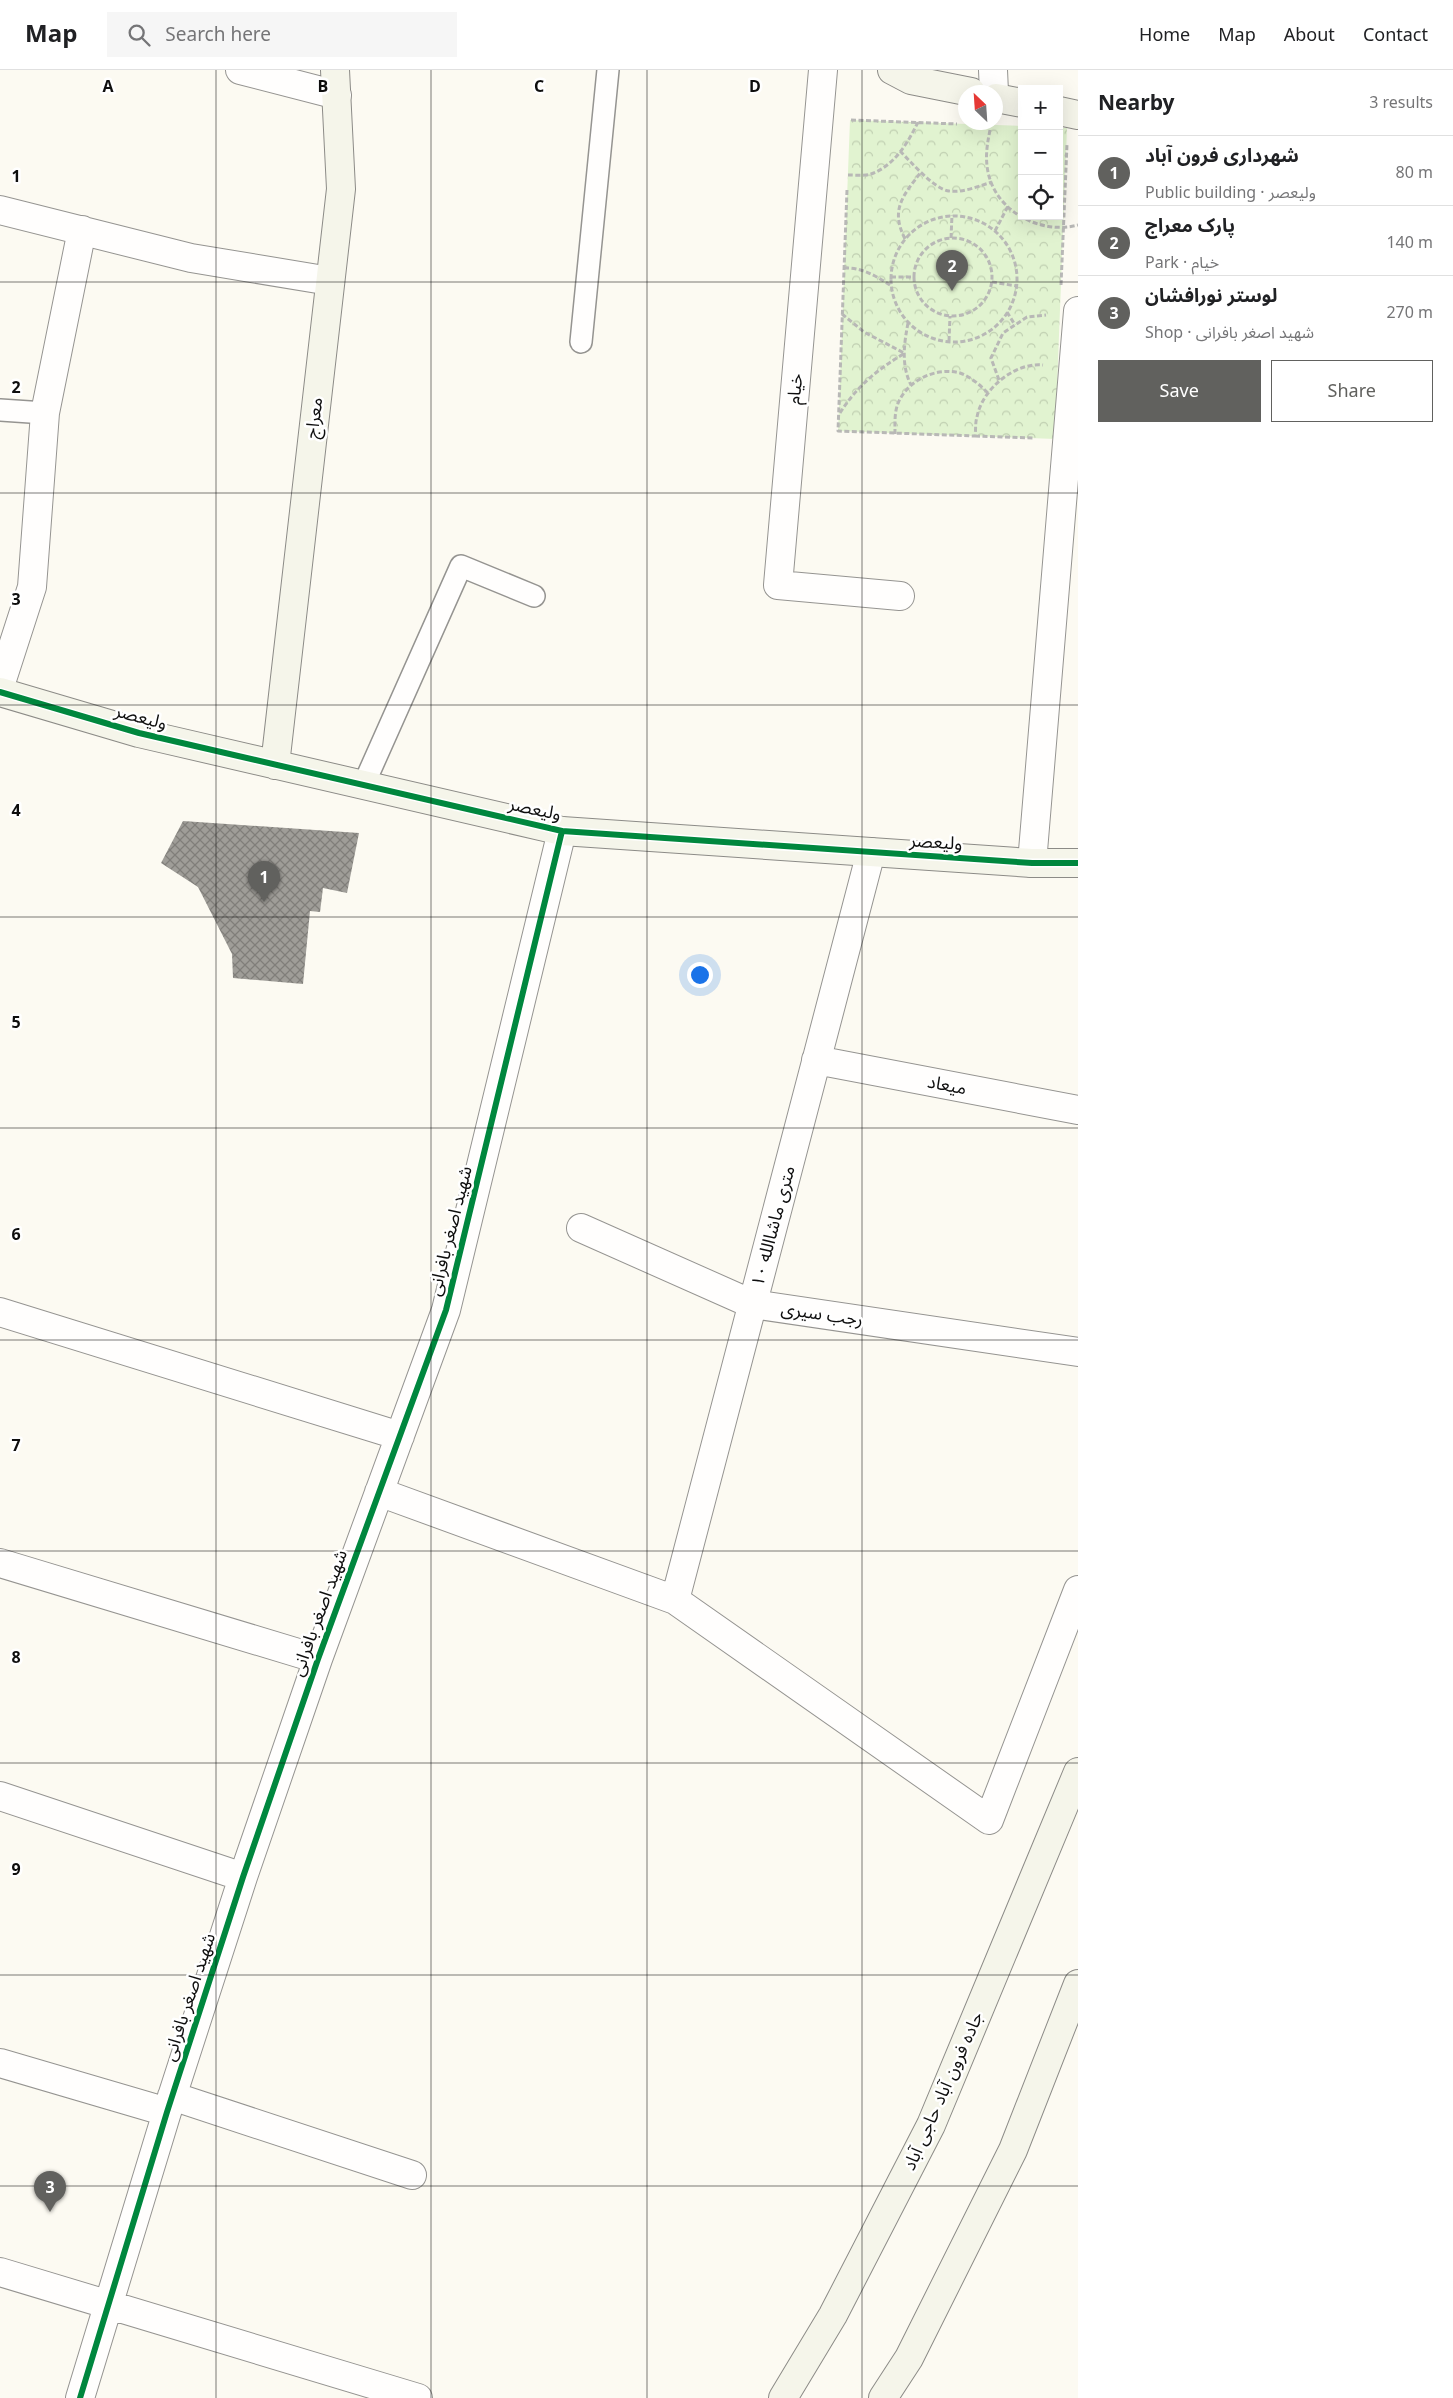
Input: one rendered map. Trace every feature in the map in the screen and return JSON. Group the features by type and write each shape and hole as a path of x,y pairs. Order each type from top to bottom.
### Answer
{"street":[{"path":"240,70 336,83"},
{"name":"خیام","path":"823,70 778,585 900,596"},
{"path":"892,70 911,80 958,89"},
{"path":"993,70 994,85"},
{"name":"معراج","path":"275,765 341,189 336,83"},
{"path":"1003,100 1018,103"},
{"path":"1063,113 1078,115"},
{"path":"0,210 191,258 330,281"},
{"path":"0,686 32,587 45,413 82,230"},
{"path":"1032,863 1069,518 1078,315"},
{"name":"ولیعصر","path":"0,692 139,733 562,831 1032,863 1078,863"},
{"name":"شهید اصغر بافرانی","path":"80,2398 170,2104 243,1878 318,1658 446,1310 562,831"},
{"name":"۱۰ متری ماشاالله","path":"675,1600 870,852"},
{"name":"میعاد","path":"816,1060 1078,1110"},
{"name":"رجب سیری","path":"581,1228 752,1304 1078,1352"},
{"path":"0,1312 400,1436"},
{"path":"379,1492 675,1600 990,1820 1078,1590"},
{"path":"0,1563 318,1658"},
{"name":"جاده فرون آباد حاجی آباد","path":"783,2398 833,2315 931,2125 1078,1772"},
{"path":"0,1796 243,1878"},
{"path":"883,2398 909,2358 1013,2150 1078,1984"},
{"path":"0,2063 170,2104 412,2175"},
{"path":"0,2272 418,2398"}],"lane":[{"path":"581,342 608,70"},
{"path":"0,410 45,413"},
{"path":"363,786 461,566 534,596"}],"path":[{"path":"850,129 850,120 958,124"},
{"path":"848,175 870,174 888,165 907,144 918,122"},
{"path":"990,130 986,150 988,174 999,197 1016,214 1039,226 1064,229 1078,225"},
{"path":"900,151 928,179 948,191 969,189 992,182"},
{"path":"848,166 838,431 975,436 977,415 988,394 999,380 1017,369 1037,364 1074,375"},
{"path":"905,239 898,226 897,214 901,198 921,172"},
{"path":"996,231 1008,206"},
{"path":"951,238 952,215"},
{"path":"952,215 972,218 996,231 1006,241 1015,260 1017,286 1013,302 1007,312 1002,320 985,334 965,341 949,341 924,335 908,322 896,306 891,286 892,265 905,239 914,230 931,220 952,215"},
{"path":"943,238 951,238 968,240 979,247 988,257 992,269 992,282 988,295 980,305 970,312 950,316 932,310 922,301 916,290 914,277 916,264 922,253 931,244 943,238"},
{"path":"806,266 852,267 872,274 891,286"},
{"path":"891,277 914,277"},
{"path":"992,282 1017,286"},
{"path":"1007,312 1014,325"},
{"path":"842,314 864,332 904,353"},
{"path":"999,380 991,358 1003,333 1027,317 1043,314 1078,315"},
{"path":"949,341 950,316"},
{"path":"908,322 904,353 906,376 911,386"},
{"path":"838,415 850,396 865,380 904,353"},
{"path":"895,434 895,416 900,399 911,386 925,375 942,371 960,373 976,381 988,394"}],"green space":[{"path":"850,120 958,124 958,130 1003,130 1003,125 1018,126 1018,220 1063,220 1063,128 1067,128 1055,439 838,431"}],"building":[{"path":"183,821 359,833 347,893 323,888 320,912 310,911 303,984 233,978 232,954 198,887 161,863"}],"cycle path":[{"path":"0,692 139,733 562,831 1032,863 1078,863"},
{"path":"80,2398 167,2112 243,1877 318,1659 446,1310 562,831"}],"place":[{"name":"پارک معراج","path":"952,291"},
{"name":"شهرداری فرون آباد","path":"264,902"},
{"name":"لوستر نورافشان","path":"50,2212"}]}
